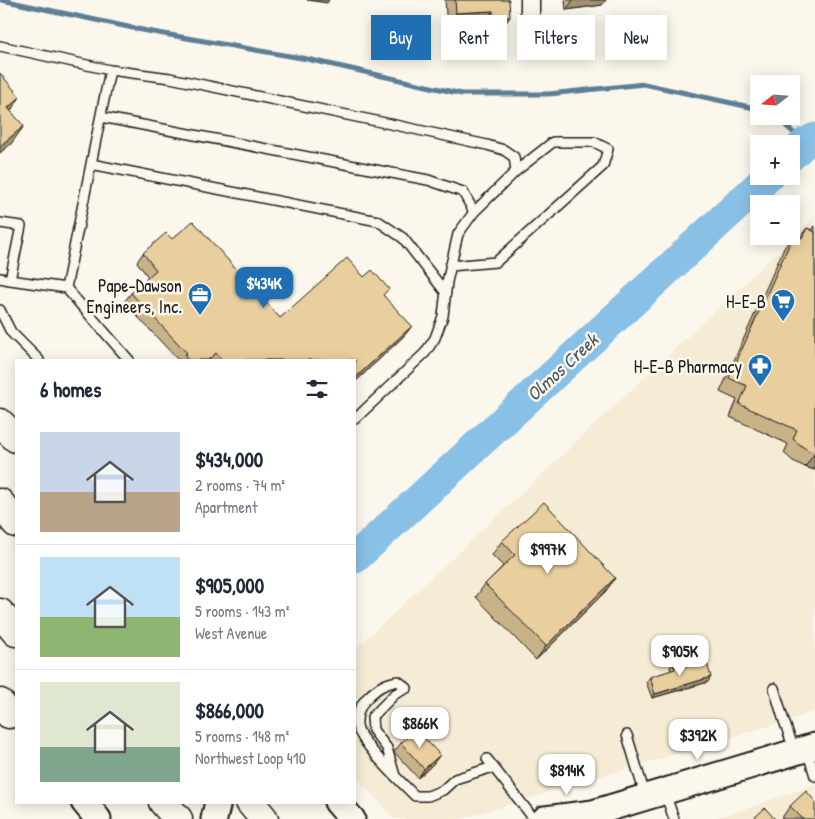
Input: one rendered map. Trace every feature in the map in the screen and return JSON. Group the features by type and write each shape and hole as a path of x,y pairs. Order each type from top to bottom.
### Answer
{"highway":[{"path":"0,423 15,436"},
{"path":"0,503 15,522"},
{"path":"0,613 15,631"},
{"path":"165,804 178,819"},
{"path":"252,804 264,819"}],"main road":[{"path":"0,416 15,436"},
{"path":"546,819 589,817 655,794 806,749"},
{"path":"86,804 98,819"},
{"path":"214,819 218,804"},
{"path":"340,804 352,819"}],"street":[{"path":"530,0 530,15"}],"lane":[{"path":"0,46 110,70 170,78 504,150 514,157 516,171"},
{"path":"66,288 110,70"},
{"path":"101,117 428,180 462,192 474,212"},
{"path":"356,419 425,353 436,338 443,316 450,266 458,234 474,212 516,171 553,142 594,142 608,149 603,166 496,262 450,266"},
{"path":"91,164 378,222 403,238 446,293"},
{"path":"0,223 21,226 10,280"},
{"path":"0,278 66,288 128,359"},
{"path":"0,310 11,332 38,359"},
{"path":"395,776 386,748 373,730 372,717 394,694 407,688 398,681 387,682 376,689 364,701 357,715 357,726 362,737 395,776 415,796 428,796 443,790 456,779 493,767"},
{"path":"774,688 783,718 806,749 815,776"},
{"path":"627,735 655,794 674,819"},
{"path":"487,759 534,819"}],"shaded area":[{"path":"815,217 815,712 461,819 394,819 356,776 356,649 785,245 800,245 800,231"},
{"path":"815,784 815,819 712,819 758,805"}],"building":[{"path":"455,0 509,0 510,17 507,17 507,15 493,15 493,11 456,13"},
{"path":"0,73 20,97 8,108 24,126 0,146"},
{"name":"Pape-Dawson Engineers, Inc.","path":"193,221 280,318 347,258 364,277 372,270 389,289 383,295 412,326 356,377 356,359 221,359 216,353 209,359 187,359 184,355 187,353 131,293 156,270 143,253 166,233 172,239"},
{"name":"H-E-B","path":"807,228 815,232 815,454 793,439 797,430 739,404 747,386 729,378 789,245 800,245 800,237 802,238"},
{"path":"544,502 615,578 546,646 485,584 515,555 502,541"},
{"path":"706,660 711,677 655,694 650,677 675,669 673,663 678,661 680,668"},
{"path":"416,729 440,755 424,769 401,743"},
{"path":"806,791 815,801 815,819 803,819 790,806"},
{"path":"765,808 775,819 753,819"}],"waterway":[{"path":"2,0 147,31 307,59 462,94 549,94 644,84 750,107"},
{"path":"785,125 805,143"},
{"name":"Olmos Creek","path":"800,148 815,138"},
{"name":"Olmos Creek","path":"356,557 759,185"}],"place":[{"name":"Pape-Dawson Engineers, Inc.","path":"200,316"},
{"name":"H-E-B","path":"783,322"},
{"name":"H-E-B Pharmacy","path":"760,387"}]}
